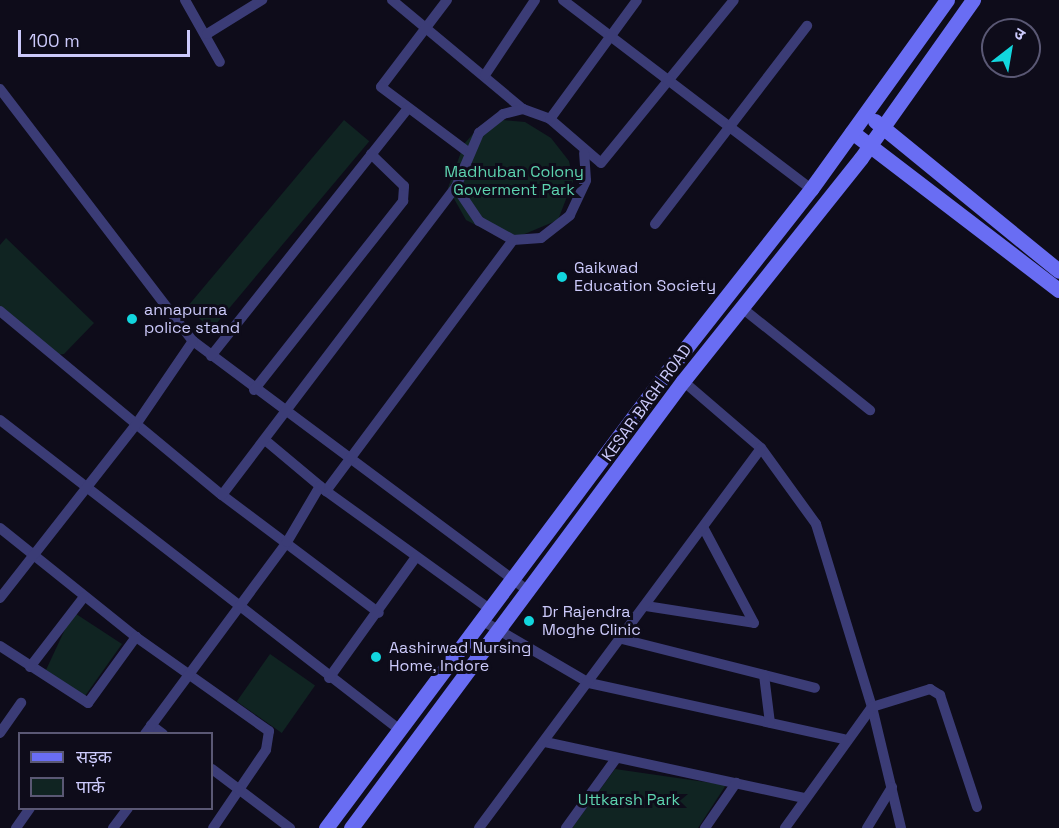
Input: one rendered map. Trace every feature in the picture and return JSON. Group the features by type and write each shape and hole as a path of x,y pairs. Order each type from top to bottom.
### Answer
{"main road":[{"name":"KESAR BAGH ROAD","path":"326,828 514,581 667,372 811,189 947,0"},
{"name":"KESAR BAGH ROAD","path":"351,828 500,634 683,381 870,146 973,0"},
{"path":"865,113 1059,271"},
{"path":"852,132 1059,290"}],"street":[{"path":"184,0 207,34 220,62"},
{"path":"207,34 262,0"},
{"path":"392,0 485,75 523,110 550,119 584,153 601,163 611,157 734,0"},
{"path":"447,0 381,87 468,152"},
{"path":"485,75 536,0"},
{"path":"563,0 612,32 811,189"},
{"path":"550,119 637,0"},
{"path":"655,224 733,127 807,26"},
{"path":"0,89 193,341 286,414 530,592"},
{"path":"211,356 408,108"},
{"path":"222,495 456,188 468,152 479,133 503,114 523,110"},
{"path":"456,188 479,221 513,240 541,238 570,215 586,180 584,153"},
{"path":"254,390 403,201 404,186 371,154"},
{"path":"148,729 323,488 348,460 513,240"},
{"path":"742,308 870,410"},
{"path":"0,310 135,426 222,495 379,613"},
{"path":"0,598 135,426 193,341"},
{"path":"683,381 761,448 816,524 872,707 901,828"},
{"path":"0,420 86,491 400,730"},
{"path":"265,440 323,488 417,557 487,615 500,634 589,683 844,739"},
{"path":"479,828 705,529 761,448"},
{"path":"0,528 136,638 188,672 269,731 270,744 213,828"},
{"path":"646,606 754,623 705,529"},
{"path":"329,678 379,613 417,557"},
{"path":"30,667 84,597"},
{"path":"0,646 88,703 136,638"},
{"path":"622,639 815,688"},
{"path":"764,675 770,723"},
{"path":"785,828 844,739 872,707 930,689 940,695 977,807"},
{"path":"0,733 21,704"},
{"path":"545,742 615,760 804,798"},
{"path":"566,828 615,760"},
{"path":"213,770 290,828"},
{"path":"705,828 736,783"},
{"path":"867,828 892,787"},
{"path":"16,828 29,810"},
{"path":"113,828 126,810"}],"green space":[{"path":"344,120 369,141 212,329 187,308"},
{"name":"Madhuban Colony Goverment Park","path":"503,120 525,122 551,138 569,161 573,181 558,220 508,241 466,220 448,188 464,144 481,125"},
{"path":"6,238 94,323 64,354 47,356 0,310 0,245"},
{"path":"73,612 122,644 85,696 46,670"},
{"path":"270,654 315,686 282,733 237,702"},
{"name":"Uttkarsh Park","path":"615,769 726,785 698,828 572,828"}],"place":[{"name":"Gaikwad Education Society","path":"562,277"},
{"name":"annapurna police stand","path":"132,319"},
{"name":"Dr Rajendra Moghe Clinic","path":"529,621"},
{"name":"Aashirwad Nursing Home, Indore","path":"376,657"}]}
